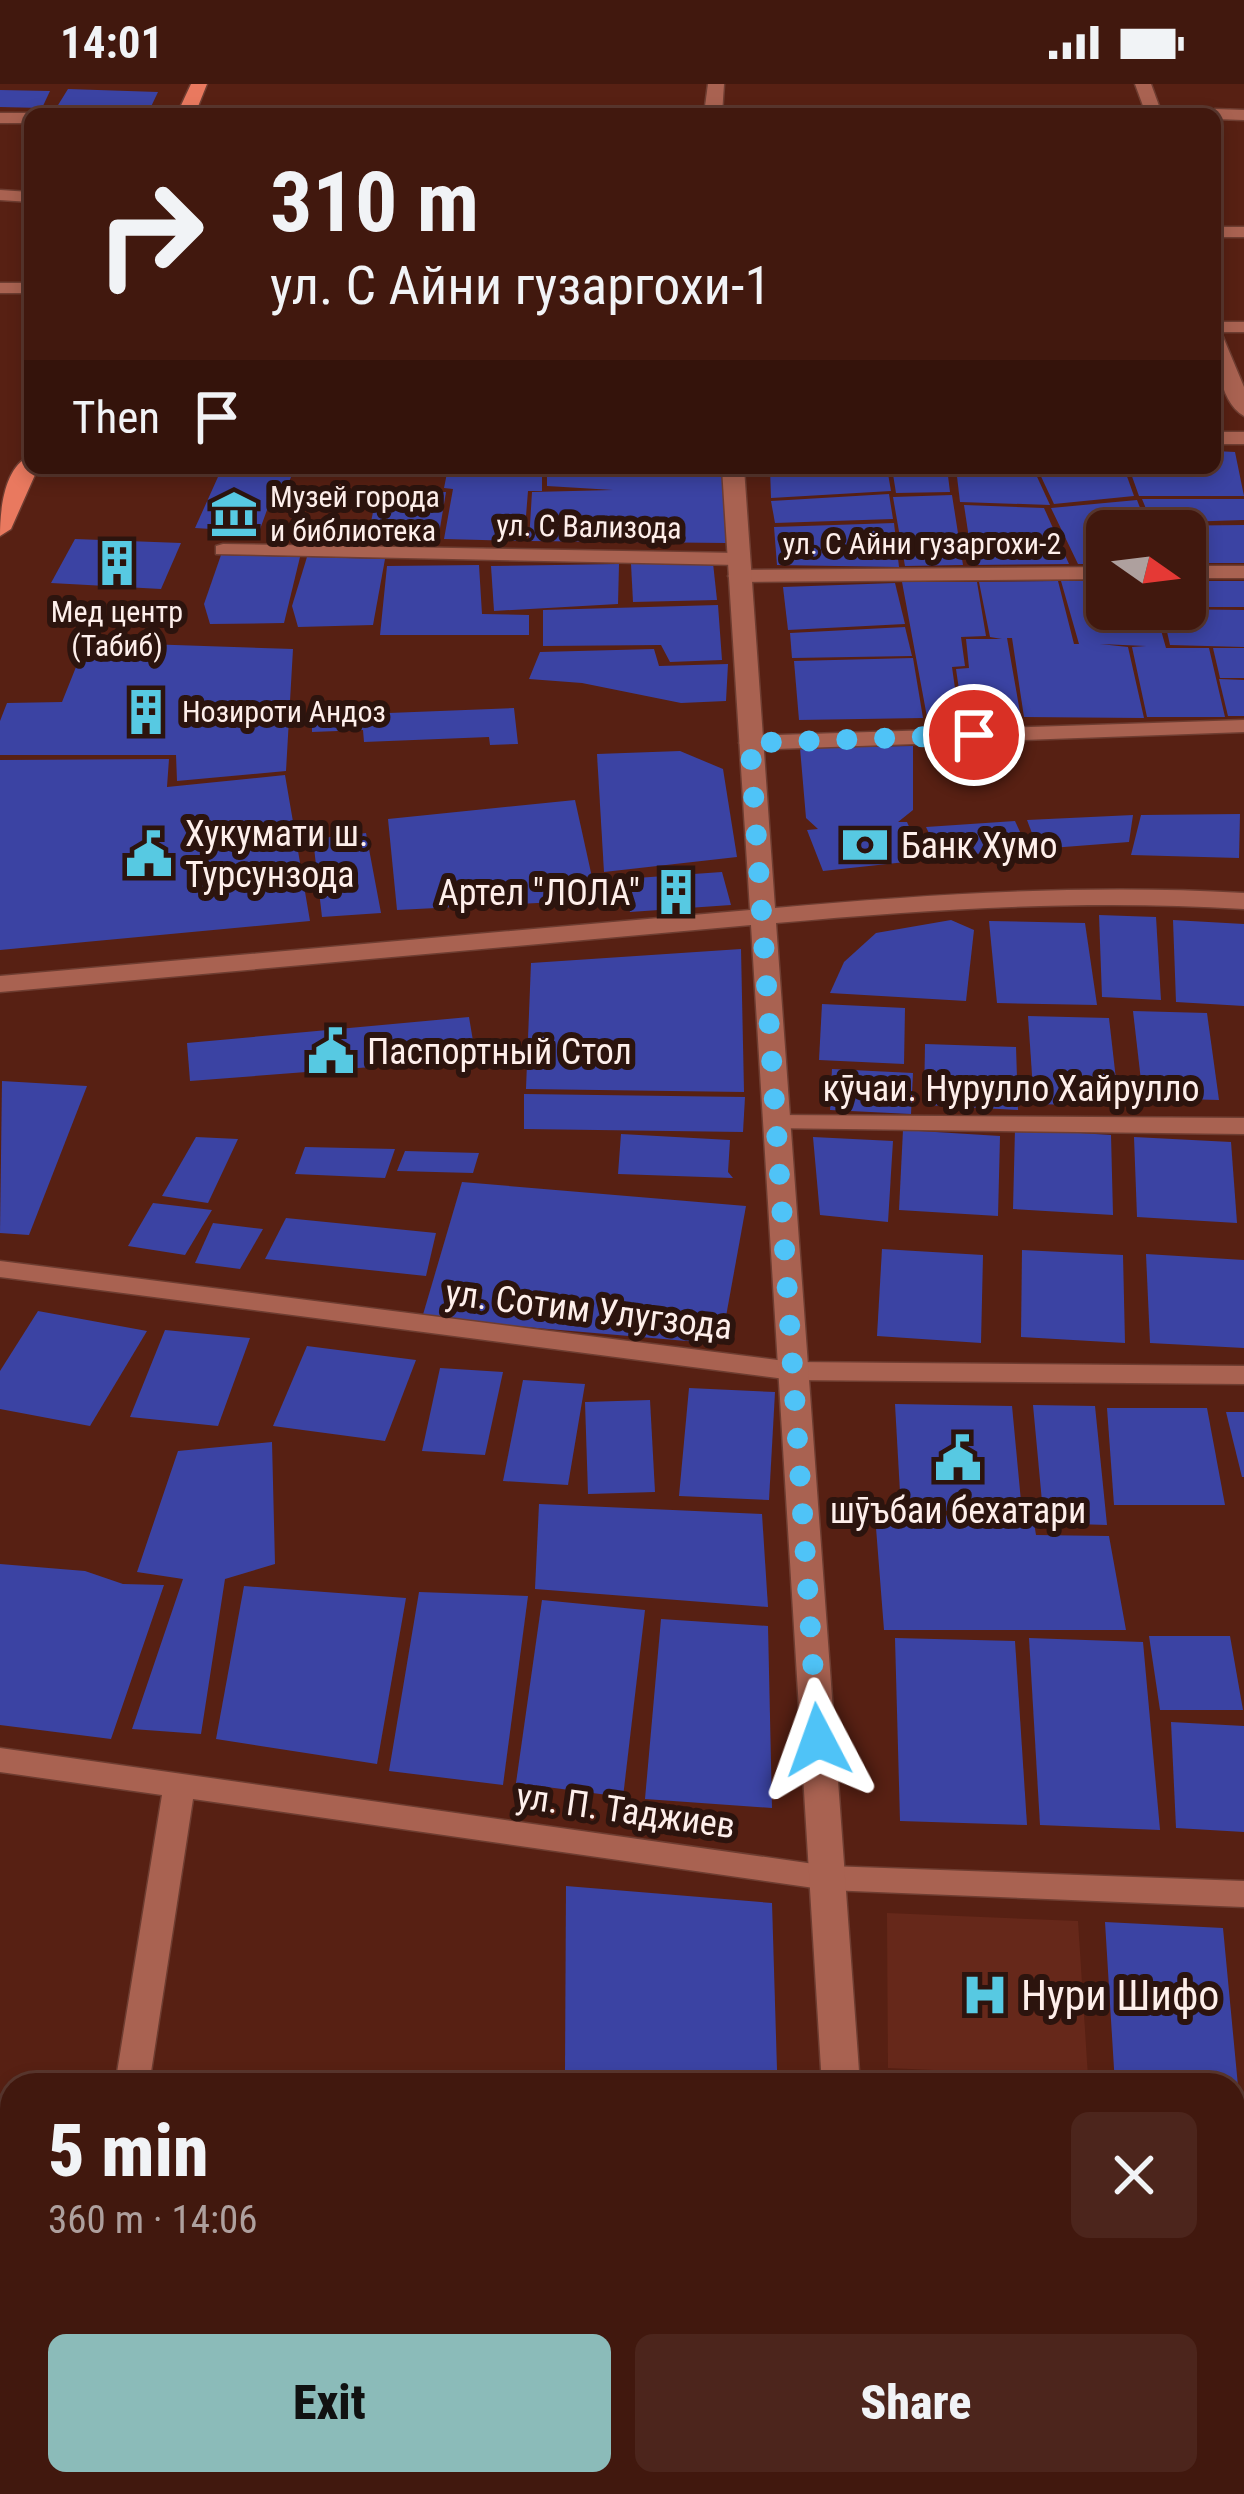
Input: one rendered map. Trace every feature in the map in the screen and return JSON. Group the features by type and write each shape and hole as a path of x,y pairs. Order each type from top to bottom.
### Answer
{"main road":[{"path":"0,529 18,472"}],"street":[{"path":"1221,348 1244,410"},
{"path":"733,474 840,2073"},
{"name":"ул. С Вализода","path":"223,550 738,567"},
{"name":"ул. С Айни гузаргохи-2","path":"738,567 1086,573"},
{"path":"1206,572 1244,572"},
{"path":"750,743 1244,726"},
{"path":"0,984 982,897 1145,895 1244,901"},
{"name":"кӯчаи. Нурулло Хайрулло","path":"777,1123 1244,1126"},
{"name":"ул. Сотим Улугзода","path":"0,1269 793,1371 1244,1375"},
{"name":"ул. П. Таджиев","path":"0,1760 827,1879 1244,1894"},
{"path":"133,2073 179,1786"}],"shaded area":[{"name":"Нури Шифо","path":"887,1913 1078,1921 1088,2073 888,2068"}],"building":[{"path":"68,89 158,92 150,108 56,108"},
{"path":"0,90 50,91 42,108 0,107"},
{"path":"1221,451 1235,452 1244,496 1139,496 1131,474 1221,474"},
{"name":"Музей города и библиотека","path":"219,474 292,474 282,498 271,499 259,532 195,528"},
{"path":"447,474 542,474 542,491 528,491 524,541 444,539 453,489 444,488"},
{"path":"547,474 725,474 727,543 529,541 532,492 613,490 547,486"},
{"path":"770,474 888,474 891,491 771,498"},
{"path":"893,474 948,474 950,492 896,493"},
{"path":"957,474 1036,474 1050,505 960,502"},
{"path":"1040,474 1126,474 1134,496 1054,504"},
{"path":"446,492 438,540 367,541 377,493"},
{"path":"889,494 893,519 775,523 771,501"},
{"path":"952,495 963,565 905,566 893,497"},
{"path":"1142,499 1244,499 1244,520 1206,521 1206,510 1147,510"},
{"path":"1137,500 1141,510 1086,510 1086,564 1078,564 1051,508"},
{"path":"964,505 1044,508 1069,564 973,565"},
{"path":"894,523 899,567 777,565 774,527"},
{"path":"1206,525 1244,525 1244,563 1206,563"},
{"name":"Мед центр (Табиб)","path":"75,539 181,543 161,589 51,583"},
{"path":"221,555 300,557 284,623 210,624 204,604"},
{"path":"307,557 385,559 373,625 298,627 292,606"},
{"path":"713,563 717,600 633,602 631,564"},
{"path":"619,564 618,604 494,611 491,566"},
{"path":"479,565 482,614 529,615 529,635 380,635 387,566"},
{"path":"1058,581 1074,644 1079,644 1061,581 1086,581 1086,630 1161,630 1166,648 1209,648 1225,717 1147,717 1132,647 1146,646 1100,644 1128,647 1144,718 1024,717 1012,638 1007,638 1021,718 963,717 956,669 969,668 966,639 1002,639 990,637 979,582"},
{"path":"1206,581 1244,581 1244,607 1206,607"},
{"path":"902,582 977,582 986,636 961,637 965,666 952,667 959,717 927,717"},
{"path":"895,583 905,624 788,630 783,587"},
{"path":"718,605 722,660 670,662 661,645 543,646 543,610"},
{"path":"1206,610 1244,610 1244,647 1170,645 1167,630 1206,630"},
{"path":"905,627 912,656 792,658 790,633"},
{"name":"Нозироти Андоз","path":"86,642 293,649 286,771 177,781 176,755 0,755 0,721 7,703 62,702"},
{"path":"1213,648 1244,648 1244,678 1220,678"},
{"path":"654,649 659,666 728,664 726,701 681,703 582,683 529,679 540,652"},
{"path":"913,658 923,718 799,720 794,661"},
{"path":"1219,679 1244,680 1244,716 1228,716"},
{"path":"514,708 518,744 490,745 489,737 364,742 363,730 312,732 312,716"},
{"path":"913,746 913,810 898,822 907,822 924,860 823,871 807,830 818,829 806,818 800,748"},
{"path":"680,751 723,769 737,857 604,872 597,754"},
{"name":"Хукумати ш. Турсунзода","path":"169,759 167,787 285,775 310,921 0,950 0,760"},
{"path":"575,800 597,900 397,910 388,819"},
{"path":"1240,814 1239,858 1131,855 1141,815"},
{"path":"1133,815 1129,842 1038,849 1027,820"},
{"path":"1015,821 1029,851 940,856 926,827"},
{"path":"366,833 381,913 322,917 313,839"},
{"name":"Артел \"ЛОЛА\"","path":"722,872 731,905 630,912 622,879"},
{"path":"1099,915 1156,917 1161,1000 1102,997"},
{"path":"951,920 974,930 966,1001 830,993 844,962 876,933"},
{"path":"1173,920 1244,924 1244,1006 1176,1002"},
{"path":"989,921 1085,923 1097,1005 997,1003"},
{"path":"741,949 744,1092 526,1089 531,963"},
{"path":"822,1004 905,1008 904,1064 819,1060"},
{"path":"1133,1011 1207,1013 1219,1100 1143,1098"},
{"path":"1028,1016 1109,1018 1119,1106 1034,1104"},
{"name":"Паспортный Стол","path":"469,1017 476,1059 190,1081 187,1043"},
{"path":"925,1044 1016,1047 1018,1110 924,1105"},
{"path":"832,1069 913,1073 911,1114 830,1110"},
{"path":"2,1081 87,1086 29,1235 0,1233"},
{"path":"524,1094 745,1097 743,1132 524,1129"},
{"path":"1015,1129 1111,1135 1113,1215 1013,1209"},
{"path":"903,1130 1000,1136 998,1216 899,1210"},
{"path":"621,1134 730,1140 728,1172 733,1178 618,1174"},
{"path":"196,1137 238,1139 208,1203 162,1196"},
{"path":"813,1137 893,1141 888,1222 820,1215"},
{"path":"1134,1137 1231,1142 1237,1223 1137,1217"},
{"path":"305,1147 395,1149 385,1178 295,1174"},
{"path":"405,1151 479,1153 473,1173 397,1171"},
{"path":"462,1182 746,1206 721,1344 422,1318"},
{"path":"153,1203 212,1210 185,1255 128,1246"},
{"path":"286,1218 436,1233 426,1276 265,1259"},
{"path":"213,1223 263,1229 240,1269 195,1263"},
{"path":"882,1249 983,1255 981,1343 877,1336"},
{"path":"1022,1250 1123,1255 1125,1343 1021,1337"},
{"path":"1146,1254 1244,1260 1244,1348 1150,1343"},
{"path":"38,1311 147,1331 90,1426 0,1409 0,1371"},
{"path":"165,1330 250,1338 218,1426 130,1417"},
{"path":"307,1346 416,1360 385,1441 273,1426"},
{"path":"440,1368 503,1372 485,1455 422,1451"},
{"path":"523,1380 585,1384 568,1485 503,1481"},
{"path":"689,1388 775,1392 769,1500 679,1496"},
{"path":"650,1400 655,1492 588,1494 585,1402"},
{"name":"шӯъбаи бехатари","path":"895,1404 1012,1406 1022,1512 901,1510"},
{"path":"1033,1405 1095,1406 1107,1525 1044,1523"},
{"path":"1107,1408 1207,1408 1225,1505 1114,1505"},
{"path":"1226,1412 1244,1412 1244,1477 1242,1477"},
{"path":"272,1442 275,1564 225,1579 201,1734 132,1729 183,1579 137,1572 178,1451"},
{"path":"539,1504 762,1514 768,1607 535,1589"},
{"path":"875,1515 1033,1516 1036,1535 1109,1536 1126,1630 884,1630"},
{"path":"0,1564 85,1571 123,1584 164,1585 111,1739 0,1725"},
{"path":"244,1586 406,1598 377,1764 216,1739"},
{"path":"419,1592 528,1596 503,1785 389,1771"},
{"path":"542,1600 645,1610 623,1797 516,1783"},
{"path":"661,1619 768,1626 772,1808 645,1799"},
{"path":"1149,1636 1230,1636 1243,1710 1160,1710"},
{"path":"895,1638 1015,1641 1027,1825 900,1821"},
{"path":"1029,1638 1143,1642 1160,1830 1040,1825"},
{"path":"1171,1722 1244,1726 1244,1832 1176,1828"},
{"path":"566,1886 772,1903 777,2070 565,2073"},
{"path":"1105,1922 1223,1928 1237,2073 1114,2073"}],"place":[{"name":"Музей города и библиотека","path":"234,514"},
{"name":"Мед центр (Табиб)","path":"117,563"},
{"name":"Нозироти Андоз","path":"146,712"},
{"name":"Банк Хумо","path":"865,845"},
{"name":"Хукумати ш. Турсунзода","path":"149,854"},
{"name":"Артел \"ЛОЛА\"","path":"676,892"},
{"name":"Паспортный Стол","path":"331,1051"},
{"name":"шӯъбаи бехатари","path":"958,1458"},
{"name":"Нури Шифо","path":"985,1995"}],"route":[{"path":"818,1740 750,743 974,735"}]}
